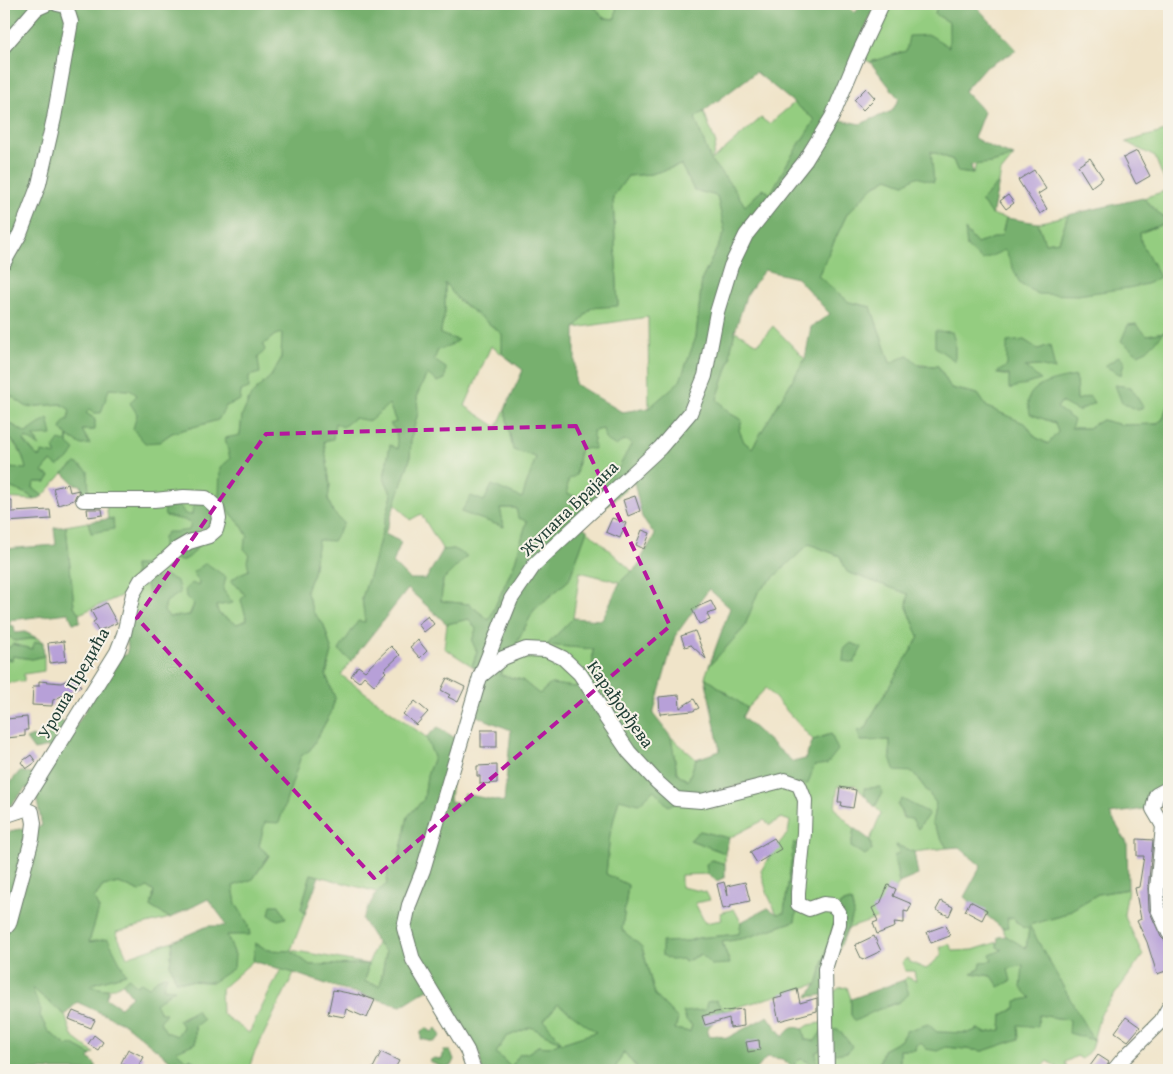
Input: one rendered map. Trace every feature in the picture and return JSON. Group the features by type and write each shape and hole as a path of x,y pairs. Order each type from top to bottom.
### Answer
{"street":[{"path":"4,46 36,9 47,4"},
{"path":"4,262 20,234 38,184 54,118 71,22 66,6 57,4"},
{"name":"Жупана Брајана","path":"474,1070 467,1050 413,960 404,928 409,905 423,870 480,677 511,599 535,564 660,448 690,412 705,376 717,312 731,266 746,236 805,161 832,117 882,4"},
{"name":"Уроша Предића","path":"18,811 116,652 124,634 133,594 141,580 177,549 188,542 209,536 216,530 219,520 217,508 206,498 83,500"},
{"name":"Карађорђева","path":"480,677 503,658 526,648 546,650 563,658 580,674 629,752 676,799 701,801 785,780 799,785 805,800 798,904 808,909 823,904 833,905 839,912 839,924 825,969 827,1065"},
{"path":"1169,788 1156,795 1153,809 1166,824 1157,890 1158,909 1169,933"},
{"path":"4,816 25,809 32,812 34,823 32,839 8,924 4,930"},
{"path":"1114,1070 1161,1021 1169,1007"}],"highlighted area":[{"path":"576,426 670,626 374,878 137,618 266,434"}],"green space":[{"path":"4,4 560,4 569,8 574,4 596,8 603,18 615,19 617,4 846,4 855,13 861,4 876,4 827,117 860,124 892,111 899,99 870,62 906,51 909,36 930,35 949,47 949,22 935,14 937,4 974,4 1017,50 983,69 964,91 984,112 974,138 1014,156 992,163 971,165 973,174 958,172 953,160 931,151 934,182 916,177 904,184 888,178 873,187 847,214 818,276 849,302 871,307 890,363 908,355 920,366 938,366 951,388 978,394 987,407 1026,424 1035,437 1048,444 1058,432 1055,423 1030,414 1028,402 1034,390 1047,383 1076,376 1077,400 1090,396 1094,403 1078,411 1061,402 1057,408 1074,420 1071,428 1088,428 1102,420 1122,425 1156,424 1163,419 1167,406 1169,407 1169,793 1144,809 1110,814 1127,843 1128,889 1098,894 1061,916 1029,925 1093,1040 1069,1033 1070,1020 1039,1015 1038,1027 1018,1025 1019,1039 983,1051 946,1047 937,1051 926,1049 921,1042 916,1045 915,1050 900,1050 900,1062 893,1069 878,1069 883,1050 900,1041 906,1031 928,1024 937,1032 969,1033 978,1029 986,1033 1001,1030 1002,1015 1016,1008 1016,1001 1031,998 1021,988 1023,965 1008,969 1011,981 999,987 992,976 971,973 980,969 981,962 992,961 990,955 1002,950 997,947 998,937 1006,936 1026,948 1029,929 1022,927 1013,918 1007,918 1009,927 1002,928 964,897 981,866 959,847 947,848 932,823 936,803 913,772 895,771 890,758 890,740 860,741 858,731 866,728 919,637 907,607 908,594 847,572 840,556 809,544 758,592 744,628 709,666 730,608 709,589 675,636 653,714 671,737 677,773 688,781 696,759 720,751 705,677 747,708 742,717 793,762 805,759 813,740 831,734 838,750 827,764 814,766 808,784 754,781 699,796 692,795 668,806 654,790 639,804 619,799 610,834 606,874 628,885 622,930 642,947 655,995 678,1019 675,1029 690,1032 692,1025 686,1021 683,1012 705,1010 707,1002 716,1000 724,1011 708,1028 707,1033 710,1037 716,1035 727,1038 768,1016 783,1037 789,1030 799,1028 803,1029 805,1040 815,1041 823,1029 839,1030 852,1046 848,1052 835,1054 825,1046 815,1053 817,1056 816,1066 802,1059 792,1067 782,1059 767,1057 756,1070 637,1070 624,1052 614,1070 482,1070 479,1052 436,984 401,1006 253,961 255,943 268,950 291,951 310,965 368,964 365,982 380,986 386,952 377,943 362,919 377,892 387,884 388,870 398,863 408,816 424,799 427,775 434,757 426,737 438,727 455,738 450,801 460,803 464,794 504,802 511,730 474,715 477,669 472,666 477,652 472,641 476,629 469,619 447,624 408,589 351,661 339,650 358,621 365,622 362,598 392,495 384,478 390,445 398,449 396,431 390,424 396,422 389,404 370,421 354,418 343,427 335,423 333,439 324,441 330,485 328,499 333,512 344,523 333,541 318,540 313,573 306,590 313,612 324,625 332,652 326,675 335,698 331,713 310,750 301,756 279,823 265,822 259,846 269,855 253,879 233,886 236,904 247,922 250,935 227,935 235,955 234,968 213,982 176,981 170,964 173,941 208,926 225,926 223,919 208,899 170,918 151,907 154,892 147,887 140,892 119,883 103,886 94,898 99,909 89,942 108,939 126,974 90,986 109,990 106,998 120,1007 132,996 122,983 128,977 137,986 141,982 149,987 157,979 167,975 163,988 175,989 155,1004 161,1013 166,1013 160,1022 166,1032 177,1036 183,1027 178,1020 196,1010 203,1020 195,1026 195,1043 177,1051 186,1061 191,1058 197,1065 195,1070 181,1070 180,1066 172,1062 125,1024 77,1002 65,1015 32,988 41,1010 40,1016 48,1031 67,1046 73,1045 91,1055 89,1058 97,1066 93,1070 4,1070 4,835 14,830 42,826 37,801 33,792 26,788 12,804 4,809 4,790 20,771 31,774 44,759 54,756 49,747 34,750 26,739 33,736 36,740 46,737 53,730 53,725 61,721 75,728 117,656 126,655 128,647 125,639 131,618 147,607 150,597 145,582 135,576 134,565 146,565 156,579 164,575 177,581 180,593 166,602 164,611 169,617 190,615 194,604 186,597 185,589 192,583 198,586 199,582 193,572 206,563 226,577 223,590 233,603 216,606 219,614 237,624 247,620 241,600 245,595 230,581 249,570 247,561 249,554 244,549 245,540 248,537 219,496 220,468 230,459 225,438 240,435 242,416 251,395 271,376 281,359 282,333 275,335 263,345 265,350 258,358 260,373 249,376 249,388 241,391 240,400 226,406 218,420 172,433 159,442 145,443 133,429 137,414 130,403 137,395 130,390 109,389 101,413 93,413 90,409 86,413 95,419 95,430 82,430 90,444 82,445 68,437 61,429 64,421 68,420 70,410 61,404 27,407 4,391","holes":["756,72 815,120 789,160 770,195 764,188 745,206 733,187 711,161 695,118","681,165 694,190 717,196 725,232 702,279 696,337 680,381 649,408 622,412 575,384 575,328 591,308 618,306 613,197 628,176 651,174","764,270 797,278 830,314 811,327 805,359 752,448 744,442 739,430 742,420 729,413 717,399 731,357 730,353 746,296","445,283 458,300 502,334 502,354 523,370 505,409 513,450 536,457 522,498 492,485 484,501 471,496 461,512 504,527 500,508 516,508 518,518 527,521 515,562 489,620 469,604 441,601 443,580 467,556 453,549 443,550 426,579 409,579 393,563 401,542 385,534 410,459 411,438 418,413 417,395 427,374 438,382 445,379 446,368 434,360 438,350 448,347 458,340 440,334 445,312","603,429 605,439 616,446 624,440 632,443 617,471 609,471 590,487 589,493 580,499 567,493 568,480 576,475 580,448 594,449 593,431","634,482 642,517 655,535 642,557 643,561 620,582 602,620 573,618 547,645 593,649 592,678 575,687 551,684 539,694 522,680 500,675 534,610 569,580 587,530 583,527","558,1004 596,1032 562,1043 544,1020","531,1027 560,1042 549,1047 538,1046 528,1053 520,1054 511,1067 496,1053 506,1037"]},
{"path":"560,4 617,4 615,19 587,14"},
{"path":"888,4 937,4 935,14 949,22 950,48 906,51 870,62 863,59"},
{"path":"794,103 815,120 789,160 770,195 764,188 745,206 733,187 711,161 695,118 704,112 716,144 712,160 761,118 769,124"},
{"path":"1169,130 1169,407 1167,406 1163,419 1156,424 1122,425 1102,420 1088,428 1070,428 1057,408 1061,402 1077,401 1076,377 1030,414 1055,423 1058,432 1049,444 1035,437 1026,424 987,407 978,394 951,388 938,366 890,363 871,307 849,302 818,276 847,214 873,187 888,178 904,184 931,151 953,160 958,172 973,174 976,164 992,163 1014,156 1001,172 999,182 981,201 992,215 1006,218 1002,235 977,244 966,231 967,247 1005,249 1077,295 1147,284 1159,276 1141,242 1140,233 1168,222 1143,198 1168,190 1155,157 1126,142","holes":["1136,324 1147,335 1164,332 1121,341","1024,340 1038,349 1050,345 1039,366 1025,367 1040,380 997,374 1007,367"]},
{"path":"681,165 694,190 717,196 725,232 702,279 696,337 680,382 649,408 648,317 575,328 591,308 618,305 613,197 628,176 651,174"},
{"path":"999,182 992,215 981,201"},
{"path":"1143,198 1168,222 1140,233 1141,242 1160,277 1147,284 1077,295 1038,294 1020,284 1005,250 982,260 967,247 965,230 977,244 1002,235 1006,218 1038,223 1045,243 1059,241 1068,215"},
{"path":"1068,215 1059,241 1045,243 1038,223"},
{"path":"445,282 458,300 503,334 502,354 491,346 465,406 497,427 505,409 513,450 536,457 522,498 484,501 461,512 504,527 500,508 516,508 527,521 515,562 489,620 469,604 441,601 443,580 453,549 443,550 421,514 410,520 395,503 410,459 411,438 418,413 417,395 438,350 448,347 457,340 440,335 445,312"},
{"path":"1136,324 1147,335 1165,332 1147,350 1138,354 1121,341 1128,325"},
{"path":"773,326 805,359 752,448 744,442 739,430 742,420 729,413 717,399 731,357 730,353 735,331 758,344"},
{"path":"935,331 952,332 955,342 955,361 935,347"},
{"path":"282,332 281,359 271,376 251,395 242,416 240,435 230,459 219,496 248,537 249,570 231,581 245,595 241,600 247,620 237,624 219,614 215,606 232,602 223,590 199,582 194,604 189,615 169,617 164,611 166,602 156,579 134,565 135,576 148,588 147,607 131,618 130,592 79,614 74,606 66,526 88,522 92,533 113,519 108,519 106,504 89,496 77,463 63,473 43,496 33,488 34,482 46,482 50,476 41,472 68,444 68,438 57,455 42,453 41,457 36,456 24,441 26,438 39,445 34,436 10,423 7,436 20,451 27,470 9,468 5,476 9,487 27,494 35,500 4,498 4,391 27,407 61,404 70,409 68,420 82,445 90,443 81,430 94,430 95,419 86,413 109,389 130,390 137,395 159,442 172,433 218,420 226,406 240,400 241,391 258,358 262,345"},
{"path":"1024,340 1038,349 1050,345 1055,370 1039,366 1025,367 1041,380 1009,389 1009,375 996,373 1007,366 1007,342"},
{"path":"1119,356 1124,362 1121,375 1105,366"},
{"path":"1115,385 1131,387 1143,407 1138,410 1122,403"},
{"path":"389,403 396,422 398,450 390,445 384,478 392,495 362,598 365,622 339,650 351,661 341,675 426,737 434,757 427,775 424,799 408,816 398,863 388,870 387,884 377,892 311,874 301,908 305,914 291,950 368,964 310,965 291,951 268,950 255,943 253,961 221,989 222,1014 249,1033 281,969 294,973 249,1068 246,1070 195,1070 197,1065 191,1059 186,1062 176,1051 195,1043 196,1010 178,1020 183,1027 177,1036 166,1032 160,1022 161,1013 154,1004 174,990 163,988 167,975 157,979 149,988 137,986 128,978 110,988 90,987 92,984 126,974 89,942 99,909 94,899 103,886 119,883 140,892 147,887 154,892 151,907 170,918 116,932 127,957 173,941 170,964 176,981 212,982 235,955 227,935 250,934 247,922 236,904 233,886 253,879 269,856 259,846 265,822 279,822 301,756 310,750 331,713 335,698 326,675 332,652 324,625 313,612 306,590 313,573 318,540 333,512 328,499 330,485 324,441 335,422 354,418"},
{"path":"48,418 52,435 34,436 39,446 26,438 24,441 37,456 41,457 42,452 56,455 54,447 59,440 65,442 68,437 68,444 75,450 69,459 57,466 51,461 42,472 50,476 46,482 34,482 33,488 43,496 35,500 27,494 9,487 5,476 8,468 26,469 20,451 7,435 5,428 9,423 26,433"},
{"path":"603,429 632,443 617,471 609,471 590,487 590,493 580,499 567,493 568,479 576,475 580,448 593,431"},
{"path":"76,463 88,471 89,496 83,496 81,485 74,484 63,473"},
{"path":"208,493 214,518 208,526 197,530 198,546 192,554 185,560 178,561 163,547 163,538 167,532 189,530 191,524 184,520 165,516 164,508 175,505 180,506 185,514 192,515 193,503"},
{"path":"113,519 114,529 91,533 88,522"},
{"path":"66,526 74,606 79,614 80,622 73,623 68,613 11,620 9,625 14,626 15,633 25,632 37,638 14,641 10,637 5,639 5,648 10,647 12,644 32,649 35,642 43,642 44,656 32,659 13,656 12,660 4,658 4,549 56,545 54,528"},
{"path":"587,530 632,571 620,582 580,572 573,618 547,645 593,649 592,678 575,687 551,684 539,694 522,680 500,675 534,610 569,580"},
{"path":"809,544 840,556 847,572 909,594 907,607 919,637 866,728 858,732 861,741 890,740 890,758 913,772 936,803 932,823 947,848 914,852 896,845 900,854 894,856 899,883 885,910 890,914 847,929 854,913 851,901 840,904 817,984 724,1011 716,1000 705,1010 694,1011 690,1032 675,1029 678,1019 655,995 642,947 622,930 628,885 606,874 610,834 619,798 654,790 699,796 712,809 814,766 831,734 813,740 766,688 747,708 705,677 709,666 744,628 758,592","holes":["855,785 865,796 865,788 882,793 875,807 881,813 870,840 872,851 851,847 854,828 835,807 838,786","898,805 929,813 918,829 912,818 903,818","781,818 790,821 788,833 774,849 761,871 767,893 777,914 784,913 794,842 795,921 746,938 722,942 730,963 702,954 685,962 662,943 739,934 741,922 734,909 720,913 722,920 705,923 695,903 710,900 706,892 681,887 681,875 707,874 707,864 712,860 725,864 725,853 690,840 700,831 729,838 764,820 770,825"]},
{"path":"469,619 476,629 472,641 477,651 472,666 444,648 447,624"},
{"path":"10,637 15,641 37,638 43,642 35,642 32,649 13,644 5,648 5,639"},
{"path":"851,643 862,647 854,663 843,661 844,649"},
{"path":"13,656 32,659 44,656 44,671 24,674 24,681 4,683 4,658 11,660"},
{"path":"671,737 696,759 688,781 677,773"},
{"path":"881,787 882,793 875,807 865,796 864,788"},
{"path":"902,799 929,813 918,829 912,819 904,818 898,805"},
{"path":"854,828 870,840 872,850 865,855 851,847"},
{"path":"700,831 729,838 725,853 690,840"},
{"path":"794,842 799,846 795,921 746,938 722,942 730,964 711,965 701,954 685,962 683,959 671,960 662,955 662,942 688,941 698,938 739,934 741,922 768,908 777,914 784,913"},
{"path":"896,845 914,852 918,875 899,883 894,856 899,853"},
{"path":"712,860 725,864 725,877 717,881 707,874 706,864"},
{"path":"311,874 319,876 305,914 301,908"},
{"path":"1128,889 1124,915 1143,955 1100,1015 1091,1049 1082,1059 1077,1056 1065,1062 1068,1070 1060,1070 1048,1061 1040,1070 897,1070 895,1066 900,1061 900,1050 915,1050 916,1045 922,1042 983,1051 1019,1039 1017,1025 1039,1015 1070,1020 1092,1040 1029,925 1061,916 1098,894"},
{"path":"851,901 854,913 830,972 831,994 807,997 817,984 840,904"},
{"path":"271,905 279,905 286,918 278,920 269,915"},
{"path":"1013,917 1016,922 1029,929 1026,949 1006,936 1002,928 1009,927 1006,918"},
{"path":"998,942 997,947 1002,950 992,962 972,973 992,976 1023,964 1032,999 1002,1015 1001,1030 985,1033 978,1029 969,1033 906,1031 900,1041 883,1050 878,1070 792,1070 792,1067 799,1060 815,1054 825,1046 848,1052 815,1041 805,1040 803,1029 809,1025 832,1021 831,994 839,988 847,987 851,999 851,1015 877,1010 899,1002 908,994 904,980 907,977 916,981 914,971 905,971 902,962 907,958 910,962 926,969 942,955 940,947 949,944 954,951 973,950"},
{"path":"377,943 386,952 380,986 365,982 368,964"},
{"path":"904,980 909,994 899,1002 855,1021 851,1015 851,999"},
{"path":"31,987 65,1015 72,1036 94,1053 91,1055 73,1045 67,1046 48,1031 40,1016"},
{"path":"558,1004 597,1032 562,1043 544,1020"},
{"path":"531,1027 560,1042 549,1047 538,1046 528,1053 520,1054 511,1067 496,1053 506,1037"},
{"path":"426,1028 432,1032 436,1028 441,1036 434,1042 421,1039 421,1031"},
{"path":"444,1051 450,1051 454,1059 452,1066 443,1067 429,1061 434,1058 442,1059"},
{"path":"624,1052 637,1069 637,1070 614,1070"}],"building":[{"path":"866,88 875,98 863,110 854,100"},
{"path":"1137,151 1150,176 1136,184 1123,158"},
{"path":"1090,158 1103,178 1091,187 1078,166"},
{"path":"1034,170 1046,189 1038,194 1047,209 1040,214 1018,180"},
{"path":"1008,195 1014,203 1006,209 1000,201"},
{"path":"68,484 70,492 79,490 79,492 74,500 58,505 53,488"},
{"path":"635,496 640,511 628,516 623,500"},
{"path":"4,500 12,500 12,512 50,510 51,519 6,522 7,514 4,514"},
{"path":"87,509 102,509 103,515 88,517"},
{"path":"612,518 626,523 620,538 606,532"},
{"path":"642,530 650,533 644,549 636,545"},
{"path":"711,601 716,611 707,614 710,620 699,624 692,609"},
{"path":"106,603 117,623 98,631 93,622 96,620 91,611"},
{"path":"428,616 434,624 424,632 418,624"},
{"path":"695,631 706,659 691,645 685,647 681,636"},
{"path":"418,640 427,651 420,658 410,647"},
{"path":"64,641 66,661 50,663 48,643"},
{"path":"391,646 400,655 384,670 386,672 374,685 364,676 359,682 351,676 358,666 365,671"},
{"path":"76,676 81,687 53,700 52,706 32,705 33,686 39,686 39,681 61,683"},
{"path":"447,678 465,687 458,702 448,697 450,695 441,690"},
{"path":"679,695 680,708 694,699 699,708 693,711 660,714 659,697"},
{"path":"415,701 428,712 416,725 403,714"},
{"path":"27,717 28,730 25,730 25,736 7,738 6,719"},
{"path":"481,730 497,730 497,747 481,747"},
{"path":"31,755 36,762 26,769 21,762"},
{"path":"497,765 497,783 480,784 480,776 477,776 477,766"},
{"path":"840,787 856,790 853,808 841,806 842,802 838,802"},
{"path":"774,838 781,849 757,863 750,852"},
{"path":"1137,839 1153,840 1148,888 1149,910 1161,937 1167,941 1169,946 1169,970 1157,974 1147,942 1137,921 1141,919 1135,888 1139,887 1144,856 1137,856"},
{"path":"724,882 728,896 727,886 745,882 750,901 731,905 731,907 723,909 717,884"},
{"path":"888,885 896,889 893,896 912,904 908,912 904,911 904,923 894,922 895,927 877,934 873,923 878,921 872,908 880,904"},
{"path":"941,901 953,907 949,916 936,910"},
{"path":"970,901 987,910 982,920 965,911"},
{"path":"946,925 950,936 931,943 927,932"},
{"path":"874,936 881,951 862,960 855,945"},
{"path":"797,989 800,1003 817,998 817,1011 779,1021 774,999 782,997 781,994"},
{"path":"333,990 358,994 375,1000 367,1018 346,1009 344,1017 328,1014"},
{"path":"743,1009 744,1026 730,1028 729,1018 705,1025 702,1016 716,1012"},
{"path":"73,1011 95,1020 91,1028 69,1019"},
{"path":"1126,1017 1140,1027 1128,1041 1115,1032"},
{"path":"94,1035 103,1042 98,1050 88,1044"},
{"path":"759,1040 760,1050 748,1052 746,1042"},
{"path":"128,1049 144,1057 137,1070 121,1063"},
{"path":"381,1052 399,1061 394,1070 372,1070"},
{"path":"1098,1055 1109,1062 1105,1070 1096,1070 1090,1066"}]}
